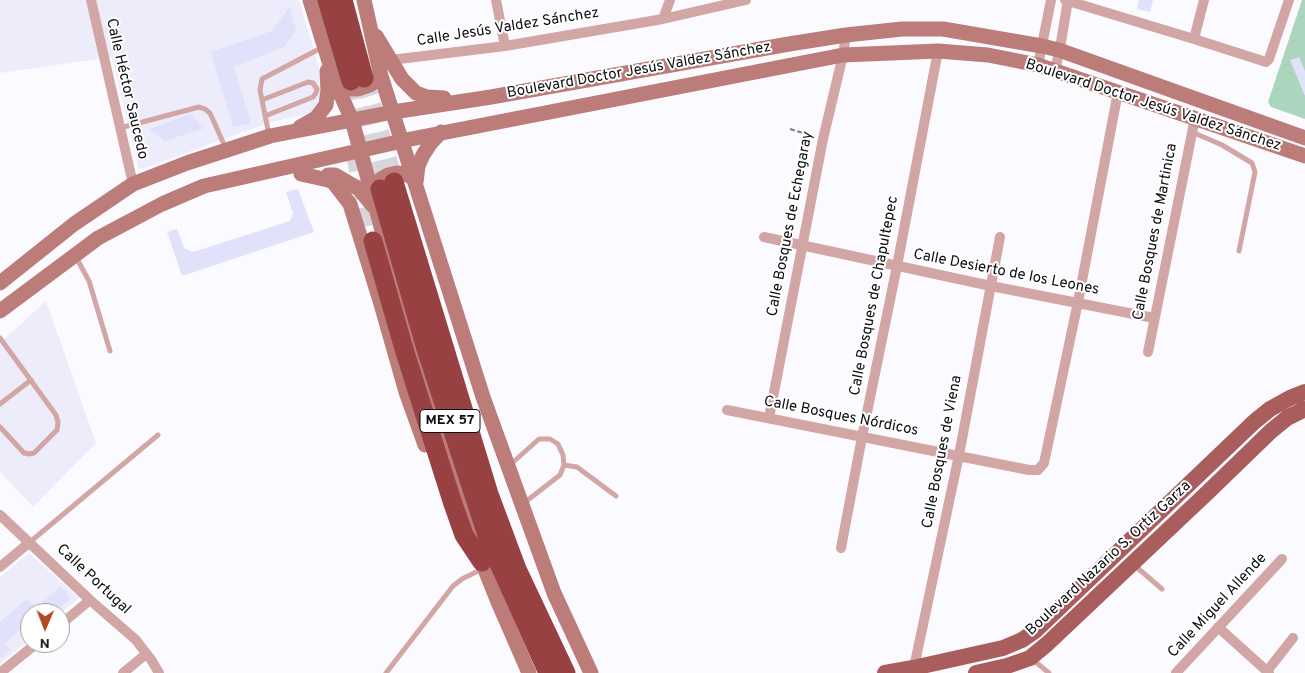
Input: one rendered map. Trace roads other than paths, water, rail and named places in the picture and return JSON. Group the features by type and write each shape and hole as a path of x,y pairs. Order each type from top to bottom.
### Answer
{"highway":[{"path":"327,0 330,48 355,80"},
{"path":"343,0 355,80"},
{"name":"MEX 57","path":"382,188 442,337 481,468 517,569 566,673"},
{"name":"MEX 57","path":"382,188 423,339 489,541 548,673"},
{"path":"373,241 404,349 452,501 464,535 483,565"},
{"path":"442,337 460,366 484,443 519,542 573,673"},
{"path":"441,429 471,506 489,541"}],"main road":[{"path":"292,132 316,118 326,105 330,48 310,0"},
{"path":"364,0 370,25 402,79 416,93 434,98 491,97"},
{"path":"370,25 355,80 352,120 359,150 382,188 377,211"},
{"name":"Boulevard Doctor Jesús Valdez Sánchez","path":"0,284 74,224 133,184 187,163 270,136 393,112 491,97 846,35 902,29 943,29 1042,46 1059,50 1305,138"},
{"name":"Boulevard Doctor Jesús Valdez Sánchez","path":"0,310 98,238 162,204 204,186 441,132 843,55 938,51 988,55 1055,71 1118,92 1194,125 1305,156"},
{"path":"355,80 393,112 483,397 554,593 591,673"},
{"path":"414,182 423,155 441,132"},
{"path":"382,188 375,185 388,175 397,173 405,174 414,182"},
{"path":"301,174 332,182 350,204 406,392 440,492 454,523 462,529"},
{"path":"248,175 335,175 359,189 377,211 408,330 483,565 529,673"},
{"name":"Boulevard Nazario S. Ortiz Garza","path":"885,673 913,671 1003,648 1022,640 1035,631 1254,422 1270,409 1305,392"},
{"name":"Boulevard Nazario S. Ortiz Garza","path":"976,673 1007,666 1030,658 1207,493 1270,431 1287,418 1305,409"},
{"path":"1194,479 1207,493"}],"street":[{"name":"Calle Héctor Saucedo","path":"91,0 133,184"},
{"path":"496,0 505,46"},
{"path":"663,19 670,0"},
{"name":"Calle Jesús Valdez Sánchez","path":"390,60 505,46 663,19 746,0"},
{"path":"1038,66 1052,0"},
{"path":"1055,71 1067,0 1267,62 1289,0"},
{"path":"1194,38 1204,0"},
{"name":"Calle Bosques de Echegaray","path":"769,418 823,139 846,35"},
{"name":"Calle Bosques de Chapultepec","path":"841,548 938,51"},
{"path":"1078,302 1118,92"},
{"name":"Calle Bosques de Martinica","path":"1148,352 1194,125"},
{"name":"Calle Desierto de los Leones","path":"764,237 991,286 1154,318"},
{"name":"Calle Bosques de Viena","path":"913,671 959,455 1000,237"},
{"name":"Calle Bosques Nórdicos","path":"727,410 1029,470 1038,470 1044,463 1078,302"},
{"name":"Calle Portugal","path":"0,515 90,600 136,640 158,673"},
{"path":"0,567 30,542"},
{"name":"Calle Miguel Allende","path":"1176,673 1282,559"},
{"path":"70,617 90,600"},
{"path":"1218,628 1268,672 1293,638"},
{"path":"0,673 25,653"},
{"path":"123,673 146,654"}],"lane":[{"path":"270,136 260,90 262,79 330,48"},
{"path":"262,100 308,82 313,83 317,89 313,97 266,116"},
{"path":"120,128 199,107 206,109 210,113 226,150"},
{"path":"1194,125 1252,163 1255,172 1238,251"},
{"path":"75,255 89,281 110,351"},
{"path":"0,338 56,415 58,422 57,430 34,453 29,454 24,453 0,427"},
{"path":"0,404 30,380"},
{"path":"30,542 158,434"},
{"path":"508,466 539,439 550,439 558,444 563,455 564,465 560,475 522,505"},
{"path":"564,465 577,467 616,496"},
{"path":"1132,563 1162,589"},
{"path":"386,673 452,586 483,565"},
{"path":"1030,658 1049,673"}],"tunnel":[{"path":"364,78 394,182"},
{"path":"351,81 380,189"},
{"path":"355,152 373,241"}]}
